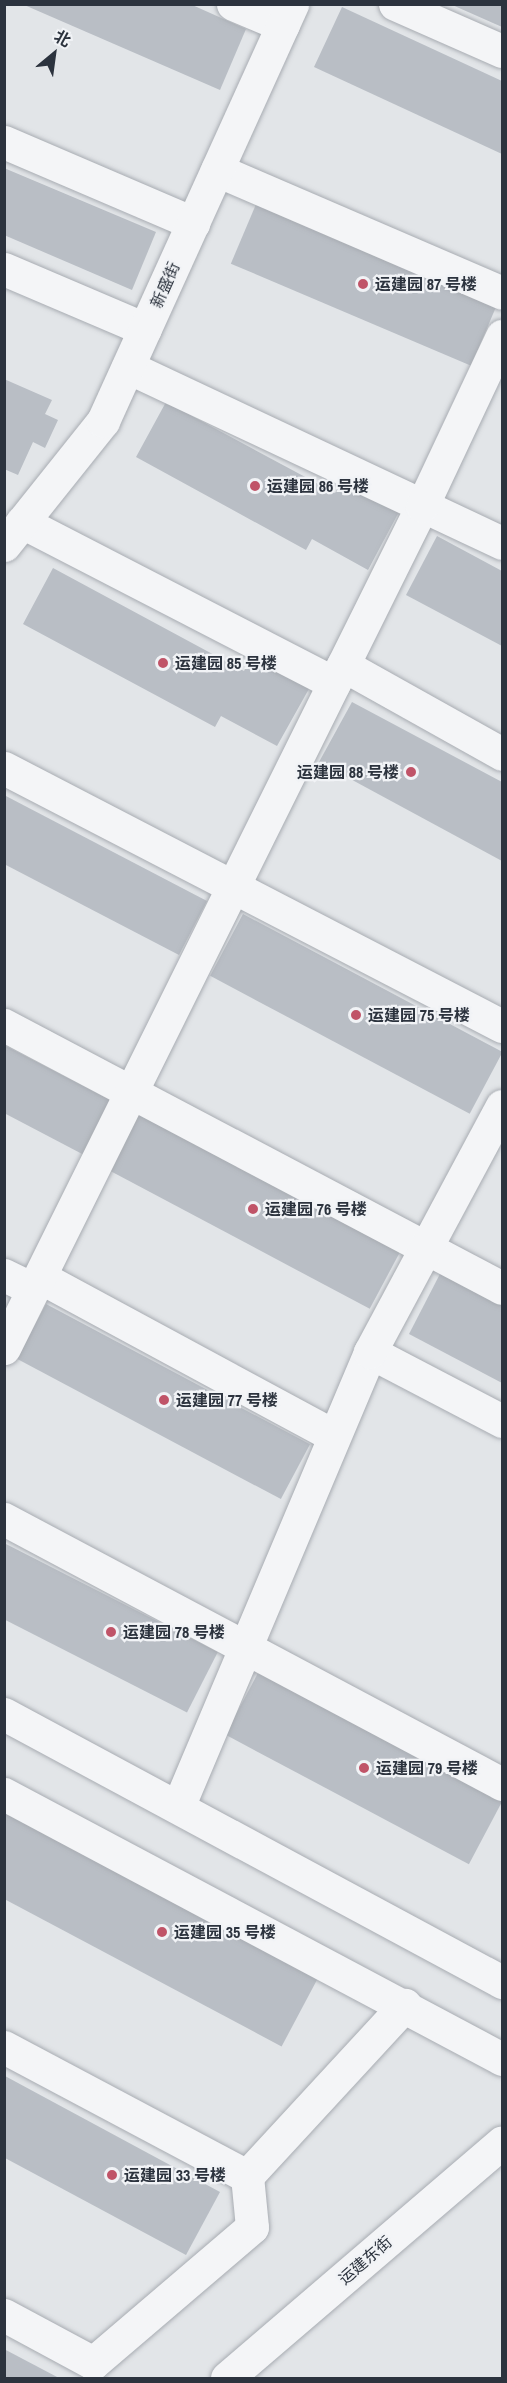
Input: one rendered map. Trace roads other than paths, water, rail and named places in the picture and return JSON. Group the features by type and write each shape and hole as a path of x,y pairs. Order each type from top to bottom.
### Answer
{"street":[{"path":"233,4 288,15"},
{"path":"395,4 502,51"},
{"name":"新盛街","path":"14,534 103,420 288,15"},
{"path":"4,142 193,223"},
{"path":"217,170 502,293"},
{"path":"4,269 145,329"},
{"path":"4,1348 422,506 502,336"},
{"path":"128,367 502,543"},
{"path":"14,534 339,674 502,754"},
{"path":"4,768 502,1026"},
{"path":"4,1025 502,1288"},
{"path":"178,1807 370,1352 502,1106"},
{"path":"4,1275 36,1283 334,1436"},
{"path":"370,1352 502,1421"},
{"path":"4,1519 502,1784"},
{"path":"4,1714 502,1982"},
{"path":"4,1794 405,2005 502,2059"},
{"path":"4,2316 93,2363 252,2226 247,2176 405,2005"},
{"path":"4,2047 247,2176"},
{"name":"运建东街","path":"227,2379 502,2142"}],"place":[{"name":"运建园 87 号楼","path":"363,284"},
{"name":"运建园 86 号楼","path":"255,486"},
{"name":"运建园 85 号楼","path":"163,663"},
{"name":"运建园 88 号楼","path":"411,772"},
{"name":"运建园 75 号楼","path":"356,1015"},
{"name":"运建园 76 号楼","path":"253,1209"},
{"name":"运建园 77 号楼","path":"164,1400"},
{"name":"运建园 78 号楼","path":"111,1632"},
{"name":"运建园 79 号楼","path":"364,1768"},
{"name":"运建园 35 号楼","path":"162,1932"},
{"name":"运建园 33 号楼","path":"112,2175"}]}
